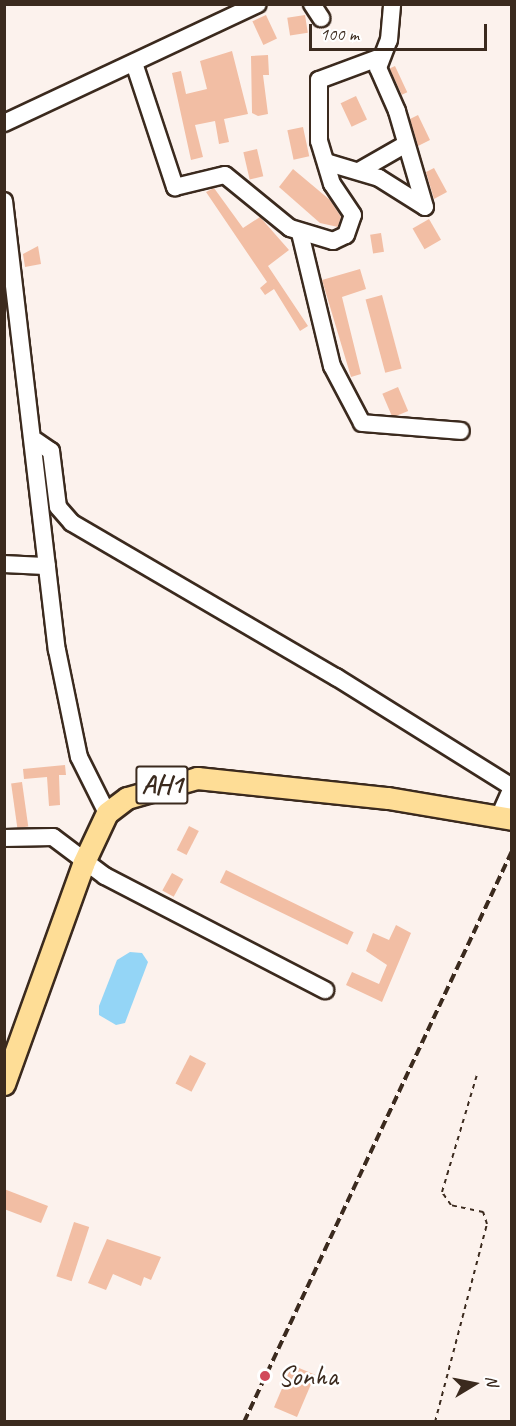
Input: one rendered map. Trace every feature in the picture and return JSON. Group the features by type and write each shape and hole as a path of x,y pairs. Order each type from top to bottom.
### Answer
{"main road":[{"name":"AH1","path":"4,1084 83,864 107,813 155,786 197,778 388,798 505,818"}],"street":[{"path":"4,123 258,4"},
{"path":"329,163 359,171 425,207 406,144 380,77 381,57 389,40 392,4"},
{"path":"134,63 175,188 225,175 300,232 333,241 353,224 332,184 329,163 319,141 319,80 381,57"},
{"path":"359,171 406,144"},
{"path":"4,201 9,271 36,441 46,566 79,757 107,813"},
{"path":"300,232 332,366 362,423 461,431"},
{"path":"36,441 51,451 58,507 72,524 336,676 512,788 505,818"},
{"path":"4,564 46,566"},
{"path":"4,838 53,837 72,848 83,864 325,990"}],"path":[{"path":"435,1422 487,1224 483,1212 452,1205 442,1192 478,1071"}],"water":[{"path":"130,952 142,953 148,962 125,1023 116,1025 99,1015 99,1006 117,960"}],"building":[{"path":"266,15 277,39 263,45 252,21"},
{"path":"305,15 308,33 290,36 287,18"},
{"path":"232,51 248,114 224,119 229,142 219,144 215,121 195,125 203,157 191,160 172,73 181,71 186,94 207,89 200,61"},
{"path":"268,55 269,75 263,75 268,114 258,116 252,113 251,56"},
{"path":"395,66 407,92 402,95 390,69"},
{"path":"356,96 367,120 352,127 341,103"},
{"path":"418,115 430,140 418,146 410,119"},
{"path":"303,127 309,156 294,160 287,130"},
{"path":"257,149 263,176 250,179 243,152"},
{"path":"434,168 447,192 434,199 426,172"},
{"path":"293,169 330,200 341,217 338,227 320,223 279,187"},
{"path":"214,188 243,228 260,217 289,250 268,266 308,326 300,331 274,289 265,295 260,288 267,282 206,192"},
{"path":"429,219 441,240 425,249 413,228"},
{"path":"381,233 384,252 373,253 370,235"},
{"path":"38,246 41,264 25,267 23,254"},
{"path":"360,269 366,289 342,297 361,374 351,377 322,280"},
{"path":"382,295 402,368 385,373 366,299"},
{"path":"398,387 408,411 393,418 382,394"},
{"path":"65,765 66,775 59,775 60,805 49,806 47,777 24,779 23,769"},
{"path":"22,782 28,827 17,828 11,784"},
{"path":"189,826 199,831 187,855 177,850"},
{"path":"226,870 354,932 347,945 220,883"},
{"path":"172,873 183,879 174,897 162,890"},
{"path":"396,925 411,933 382,1002 346,985 352,972 379,984 387,965 366,951 373,933 389,940"},
{"path":"190,1055 206,1063 192,1092 175,1084"},
{"path":"4,1189 48,1206 41,1223 4,1209"},
{"path":"74,1222 89,1227 72,1281 56,1276"},
{"path":"107,1239 161,1257 151,1280 144,1277 141,1286 113,1274 106,1290 88,1283"},
{"path":"292,1365 315,1375 297,1417 274,1407"}],"railway":[{"path":"244,1422 512,851"}],"place":[{"name":"Sonha","path":"265,1376"}]}
